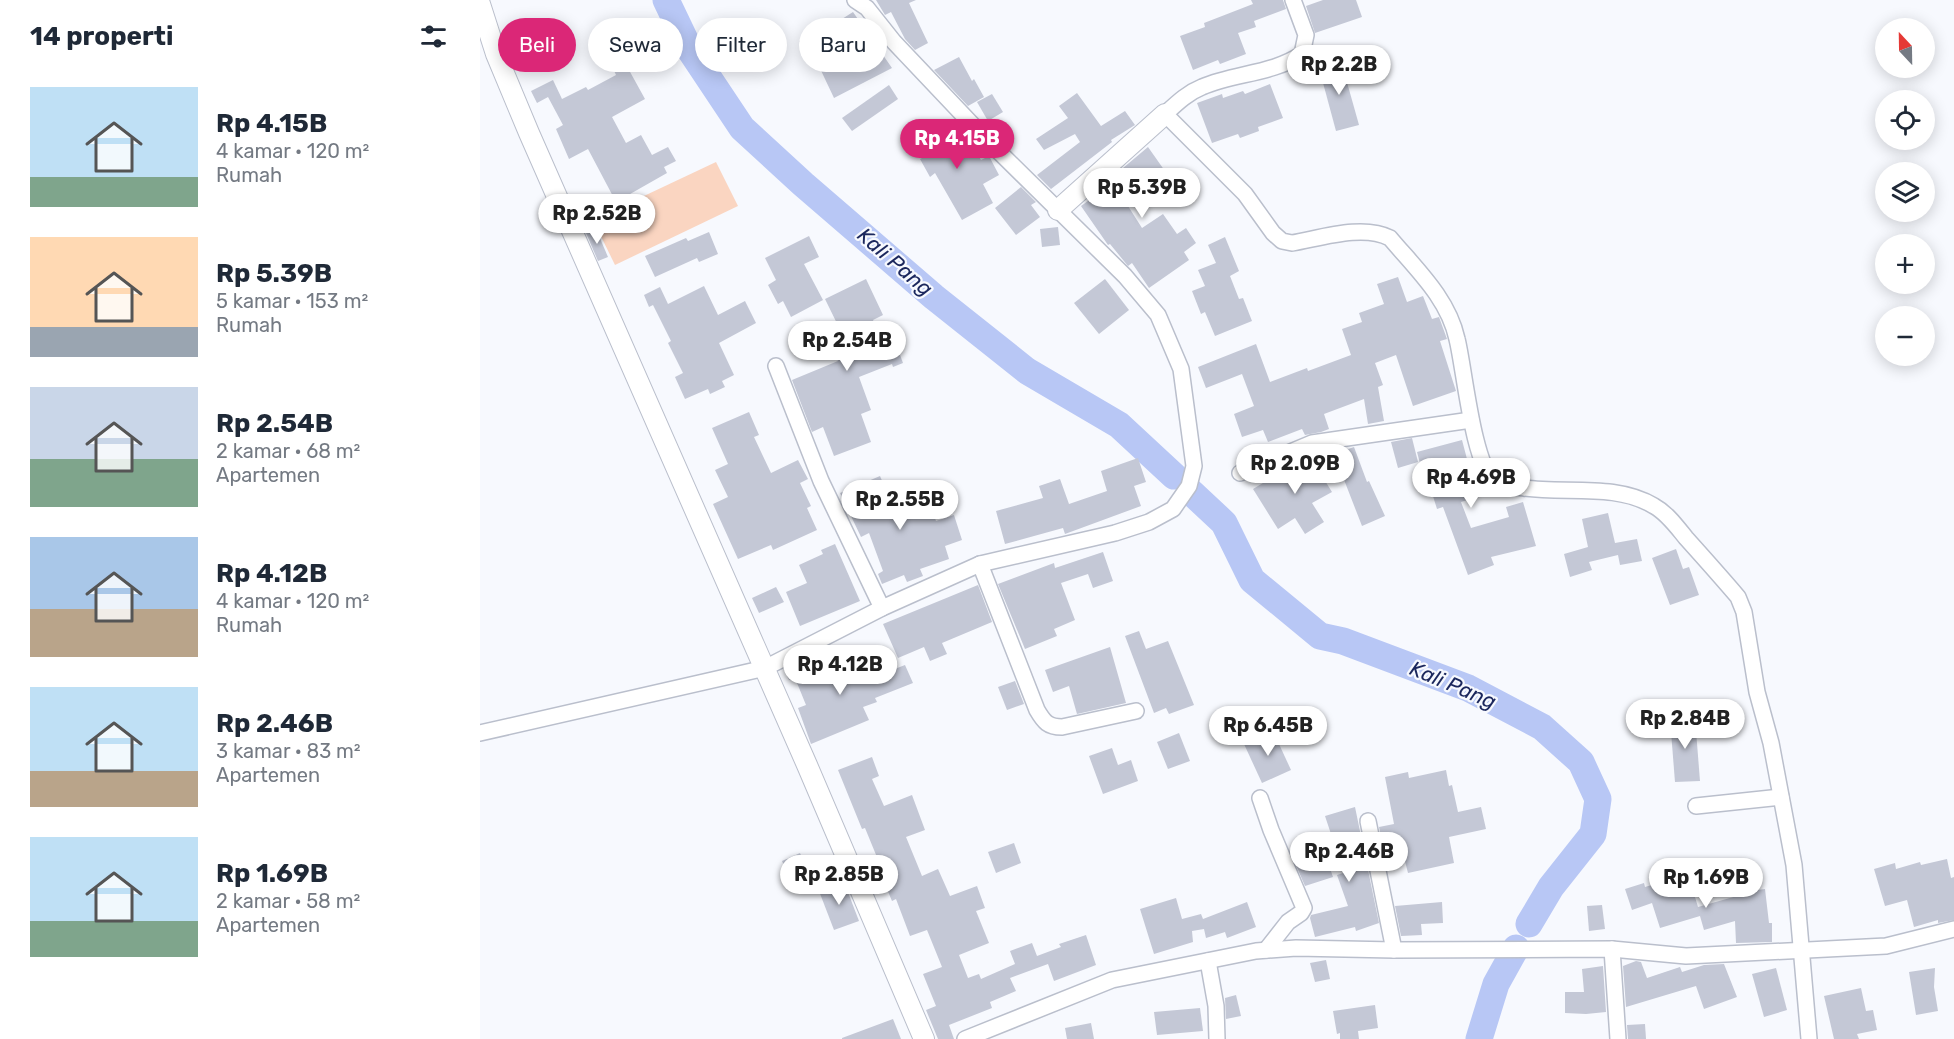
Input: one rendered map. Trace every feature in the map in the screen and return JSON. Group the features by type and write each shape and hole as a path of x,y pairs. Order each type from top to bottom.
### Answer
{"street":[{"path":"480,733 765,668 882,608 980,564 1115,533 1149,522 1173,508 1189,486 1194,466 1181,369 1158,315 1125,276 984,137 902,51 867,8 855,0"},
{"path":"1058,210 1189,93 1203,86 1279,66 1293,61 1302,54 1306,34 1293,0"},
{"path":"480,4 496,54 529,133 765,668 924,1039"},
{"path":"1165,114 1245,194 1273,233 1282,241 1292,243 1365,231 1380,232 1390,238 1440,297 1451,317 1472,420 1482,458 1493,479 1508,486 1533,489 1605,492 1635,498 1655,506 1738,597 1744,612 1757,692 1771,743 1794,865 1809,1039"},
{"path":"776,366 821,481 882,608"},
{"path":"1240,473 1312,443 1472,420"},
{"path":"980,564 1037,710 1047,724 1062,727 1136,711"},
{"path":"1696,806 1781,797"},
{"path":"1260,798 1304,908 1288,922 1266,950"},
{"path":"1368,821 1394,950"},
{"path":"964,1039 1112,980 1266,950 1296,948 1612,949 1686,957 1886,946 1954,929"},
{"path":"1612,949 1618,1039"},
{"path":"1208,961 1216,1006 1217,1039"}],"shaded area":[{"path":"716,162 738,206 615,265 593,220"}],"building":[{"path":"876,0 916,0 909,3 928,43 915,50 905,39 891,12 885,15"},
{"path":"1251,0 1283,0 1286,9 1254,21 1256,27 1238,33 1246,54 1220,64 1218,60 1193,70 1180,36 1205,27 1204,23 1253,4"},
{"path":"1323,0 1356,0 1362,17 1315,33 1306,6"},
{"path":"853,12 857,18 844,18"},
{"path":"959,57 984,97 968,106 934,70"},
{"path":"887,61 892,68 887,71"},
{"path":"1341,61 1359,125 1336,131 1319,68"},
{"path":"615,72 630,72 645,99 612,117 626,143 641,135 652,155 668,147 676,161 664,167 667,173 616,202 588,149 569,159 556,129 563,125 548,97 537,103 531,91 553,80 562,99 586,87 588,90 616,75"},
{"path":"822,72 884,72 834,98"},
{"path":"1270,84 1283,118 1258,127 1259,131 1240,138 1238,134 1212,143 1197,103 1222,94 1223,98 1243,91 1245,94"},
{"path":"889,85 898,99 852,131 842,118"},
{"path":"1077,93 1101,126 1125,111 1135,125 1111,140 1112,142 1051,189 1037,175 1080,142 1075,134 1044,150 1036,139 1068,118 1059,106"},
{"path":"992,94 1003,112 988,121 977,102"},
{"path":"932,123 944,146 965,134 981,160 989,156 999,175 983,184 993,203 962,220 935,173 930,177 920,159 924,157 911,134"},
{"path":"1148,147 1172,181 1181,174 1193,190 1176,206 1162,186 1151,193 1149,191 1128,206 1142,228 1163,214 1177,234 1186,228 1196,243 1184,252 1189,260 1149,288 1132,263 1128,266 1110,244 1108,245 1081,206 1113,183 1110,179"},
{"path":"1021,187 1036,202 1031,205 1040,217 1016,235 995,208"},
{"path":"1058,227 1060,245 1042,247 1040,229"},
{"path":"596,229 608,257 598,261 586,233"},
{"path":"709,232 718,254 699,262 697,258 655,277 645,256 686,238 688,241"},
{"path":"809,236 819,257 804,264 823,300 791,317 783,301 778,304 768,285 776,280 765,258"},
{"path":"1225,237 1239,271 1230,276 1239,299 1243,298 1252,321 1215,336 1205,312 1201,314 1192,291 1205,286 1198,270 1216,263 1208,245"},
{"path":"1398,277 1407,302 1423,296 1432,319 1439,317 1447,339 1440,341 1456,391 1413,406 1396,355 1375,363 1383,385 1378,387 1384,421 1368,424 1364,399 1324,414 1329,429 1321,432 1305,435 1302,429 1268,442 1263,430 1242,437 1234,414 1254,406 1242,374 1206,388 1198,367 1256,344 1270,382 1351,355 1342,329 1362,322 1359,313 1384,304 1377,284"},
{"path":"866,279 883,315 873,320 886,352 897,347 903,363 893,367 892,364 859,377 871,410 861,414 871,442 834,456 823,427 812,432 792,380 838,361 836,357 850,350 825,299"},
{"path":"1105,279 1129,310 1099,334 1074,303"},
{"path":"704,286 718,315 745,301 756,323 719,343 734,375 722,381 725,387 710,394 708,389 685,399 675,377 683,373 668,343 671,341 653,305 649,307 644,295 660,287 668,304"},
{"path":"749,412 759,435 754,437 771,473 798,460 808,479 800,483 811,506 807,508 817,530 773,550 771,545 738,559 713,504 728,497 715,470 728,464 712,428"},
{"path":"1412,438 1418,462 1398,468 1391,442"},
{"path":"1462,440 1477,497 1461,502 1471,528 1509,517 1506,507 1523,502 1536,546 1491,557 1494,565 1468,575 1443,507 1437,509 1432,493 1428,494 1417,452"},
{"path":"1354,447 1367,482 1369,481 1385,516 1362,526 1334,454"},
{"path":"1309,455 1332,492 1312,503 1324,522 1305,534 1295,518 1278,529 1253,489"},
{"path":"1138,458 1146,482 1134,486 1141,506 1065,534 1063,528 1005,544 996,511 1043,498 1039,486 1060,479 1069,504 1107,491 1101,471"},
{"path":"880,476 892,504 917,495 925,518 934,515 936,521 954,515 962,540 945,546 949,559 920,569 923,576 907,582 904,575 882,584 878,574 883,571 869,533 861,537 840,493"},
{"path":"1608,513 1615,543 1637,539 1642,561 1620,565 1618,555 1589,562 1592,570 1570,577 1564,554 1588,547 1582,519"},
{"path":"835,544 860,601 800,626 786,592 807,583 799,565 823,554 821,550"},
{"path":"1676,549 1683,569 1689,567 1699,595 1670,605 1652,558"},
{"path":"1103,552 1113,581 1093,588 1088,574 1061,583 1075,620 1054,629 1057,636 1025,649 998,584 1054,563 1055,568"},
{"path":"978,585 992,622 942,643 947,654 930,661 924,647 898,658 883,624"},
{"path":"776,587 784,602 759,613 752,598"},
{"path":"1139,631 1146,649 1168,641 1194,705 1169,714 1166,708 1154,713 1125,636"},
{"path":"1110,647 1126,703 1077,714 1069,686 1053,692 1045,670"},
{"path":"845,656 856,684 905,665 913,683 875,698 877,702 863,707 869,720 811,744 798,708 806,705 795,678 789,680 784,669 799,661 804,672"},
{"path":"1015,681 1024,704 1007,710 998,687"},
{"path":"1695,718 1700,781 1675,782 1670,719"},
{"path":"1273,731 1291,770 1262,783 1244,744"},
{"path":"1179,733 1190,761 1168,769 1157,742"},
{"path":"1112,748 1118,765 1131,760 1138,781 1103,794 1089,756"},
{"path":"872,757 879,776 872,779 884,806 912,795 925,830 906,837 922,876 938,869 950,896 977,886 985,908 976,911 989,943 959,955 968,978 979,974 981,979 1015,964 1010,951 1032,943 1037,956 1061,947 1059,944 1086,935 1096,965 1054,981 1048,964 1010,978 1016,991 990,1002 992,1008 949,1025 954,1039 938,1039 926,1010 936,1006 923,974 942,967 927,930 910,936 896,899 892,901 865,828 862,829 838,770"},
{"path":"1446,770 1458,812 1481,807 1486,829 1449,837 1454,863 1408,873 1400,842 1383,845 1379,827 1394,824 1385,777 1408,772 1409,778"},
{"path":"1355,807 1379,923 1356,931 1355,927 1315,937 1311,915 1348,906 1337,875 1358,868 1348,835 1333,840 1325,816"},
{"path":"1324,836 1328,850 1324,851 1333,877 1305,886 1295,863 1305,860 1300,844"},
{"path":"1014,843 1021,863 996,873 988,852"},
{"path":"800,853 811,879 794,887 782,861"},
{"path":"1947,859 1951,878 1954,877 1954,920 1938,923 1938,920 1914,927 1907,900 1885,906 1874,869 1895,863 1896,869 1920,862 1921,865"},
{"path":"1688,874 1698,907 1737,896 1736,893 1765,889 1769,923 1772,923 1772,942 1736,943 1735,921 1704,930 1700,916 1660,928 1652,903 1632,910 1625,889 1644,883 1645,887"},
{"path":"844,882 859,921 834,930 819,891"},
{"path":"1176,898 1182,919 1201,914 1203,919 1247,902 1256,927 1227,938 1225,932 1206,938 1204,929 1192,931 1193,942 1154,954 1140,909"},
{"path":"1442,902 1443,923 1421,924 1422,935 1401,936 1395,906"},
{"path":"1602,905 1605,929 1589,931 1587,906"},
{"path":"1326,960 1330,979 1315,982 1310,963"},
{"path":"1636,961 1641,962 1647,978 1680,967 1682,972 1704,965 1724,964 1737,997 1704,1009 1696,986 1626,1007 1623,966"},
{"path":"1603,966 1606,1012 1565,1013 1565,992 1584,992 1582,969"},
{"path":"1776,968 1787,1010 1764,1017 1752,974"},
{"path":"1935,968 1934,987 1938,1011 1916,1015 1909,972"},
{"path":"1861,988 1866,1011 1873,1010 1877,1030 1857,1034 1859,1039 1834,1039 1824,996"},
{"path":"1236,995 1241,1016 1226,1019 1225,998"},
{"path":"1375,1005 1378,1028 1358,1031 1359,1039 1340,1039 1333,1011"},
{"path":"1200,1008 1203,1031 1157,1035 1154,1012"},
{"path":"893,1019 901,1039 842,1039 842,1038"},
{"path":"1091,1023 1094,1039 1067,1039 1065,1028"},
{"path":"1645,1024 1646,1039 1628,1039 1627,1025"}],"waterway":[{"name":"Kali Pang","path":"666,0 690,50 742,128 934,297 1027,371 1119,425 1174,476"},
{"name":"Kali Pang","path":"1192,493 1224,523 1252,580 1320,636 1343,641 1468,688 1542,727 1581,762 1598,799 1593,834 1551,887 1529,924"},
{"name":"Kali Pang","path":"1479,1039 1496,984 1516,948"}]}
